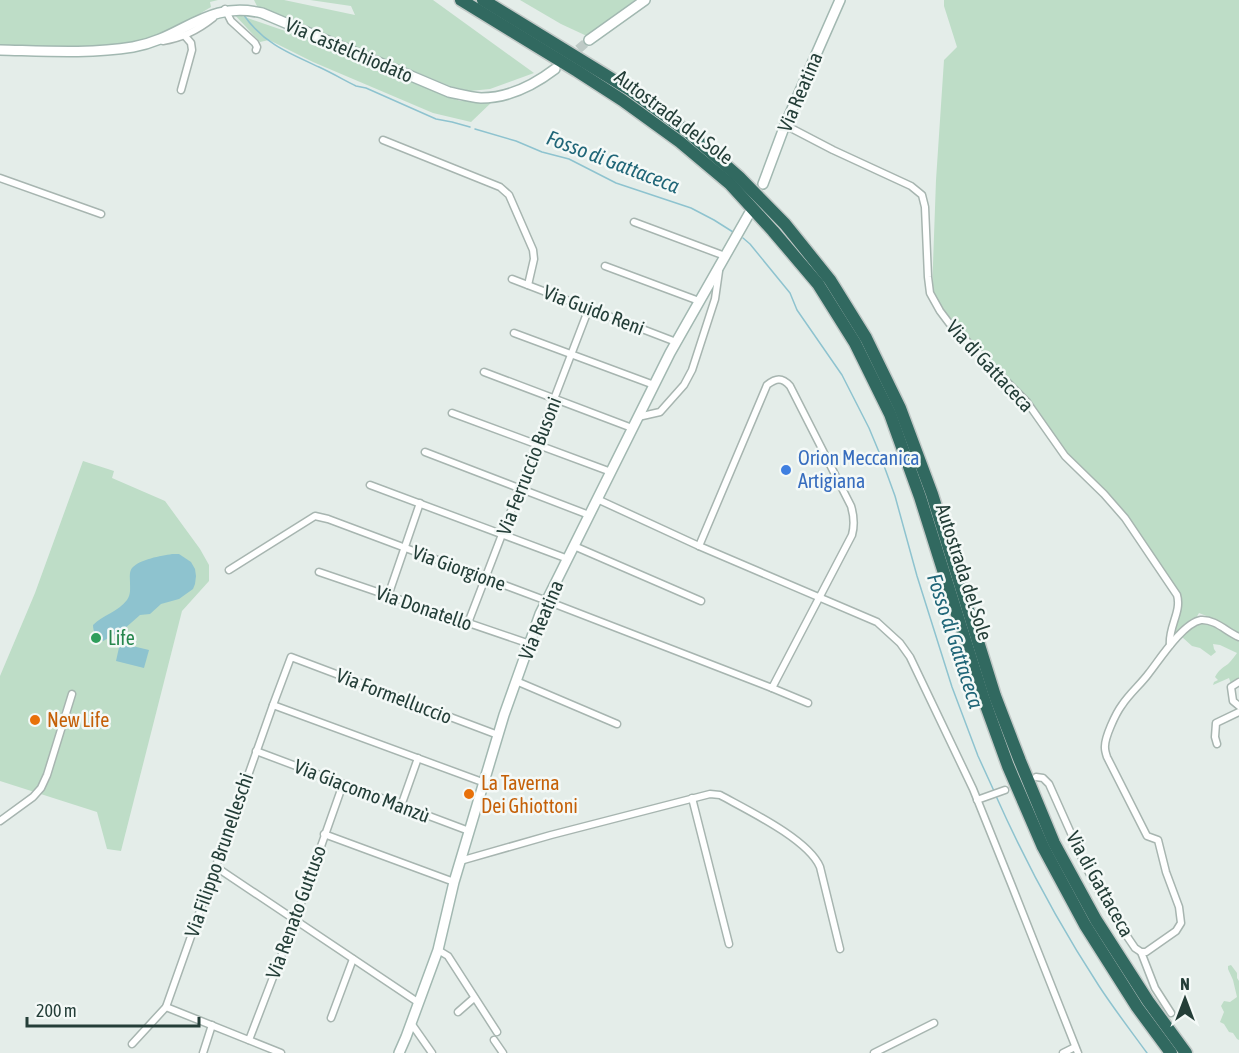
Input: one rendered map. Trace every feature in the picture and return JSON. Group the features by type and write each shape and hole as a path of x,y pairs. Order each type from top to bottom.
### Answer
{"highway":[{"name":"Autostrada del Sole","path":"461,0 578,71 681,142 730,184 818,284 855,343 890,414 920,497 984,700 1008,766 1043,847 1085,924 1137,1007 1171,1053"},
{"name":"Autostrada del Sole","path":"483,0 630,90 689,134 739,177 777,216 830,280 866,338 900,408 932,494 995,696 1054,843 1096,920 1148,1001 1186,1053"}],"street":[{"path":"590,40 645,0"},
{"name":"Via Reatina","path":"763,184 785,125 840,0"},
{"path":"225,8 231,21 255,43 256,50"},
{"name":"Via Castelchiodato","path":"0,50 53,52 127,48 151,42 172,33 208,13 225,8 246,8 448,92 481,98 511,93 537,82 555,69"},
{"path":"151,42 185,36 198,30 213,18"},
{"path":"181,90 192,50 191,43 185,36"},
{"name":"Via di Gattaceca","path":"785,125 910,186 922,195 925,207 928,277 930,293 935,303 949,323 1027,402 1065,456 1109,499 1143,544 1177,595 1179,602 1170,634 1170,645"},
{"path":"383,140 500,187 509,195 533,249 534,259 528,285"},
{"path":"0,178 101,214"},
{"name":"Via Reatina","path":"399,1053 438,950 454,882 498,735 547,601 676,342 749,214"},
{"path":"634,222 723,261 716,299 692,370 684,385 660,412 638,417"},
{"path":"605,266 699,302"},
{"name":"Via Guido Reni","path":"512,279 676,342"},
{"name":"Via Ferruccio Busoni","path":"468,623 589,308"},
{"path":"514,333 654,385"},
{"path":"484,372 632,429"},
{"path":"699,546 767,385 779,379 785,380 851,506 854,526 852,535 772,688"},
{"path":"452,413 611,472"},
{"path":"425,452 589,516"},
{"path":"370,485 567,559"},
{"path":"597,499 699,546 877,622 900,643 915,667 977,800 1021,908 1076,1050 1063,1053"},
{"path":"388,596 420,503"},
{"name":"Via Giorgione","path":"229,570 315,516 547,601 808,703"},
{"path":"574,546 701,601"},
{"name":"Via Donatello","path":"319,572 530,644"},
{"name":"Via di Gattaceca","path":"1036,777 1043,778 1049,784 1097,888 1118,923 1135,948 1146,952 1176,931 1181,923 1179,907 1161,856 1158,840 1147,836 1107,757 1106,739 1121,706 1190,624 1200,620 1217,624 1239,637"},
{"name":"Via Filippo Brunelleschi","path":"132,1044 166,1006 291,657"},
{"name":"Via Formelluccio","path":"291,657 498,735"},
{"path":"516,681 617,724"},
{"path":"1239,682 1231,687 1233,701 1239,706"},
{"path":"0,821 33,797 41,788 72,694"},
{"path":"273,705 484,783"},
{"path":"1217,744 1216,723 1239,712"},
{"name":"Via Giacomo Manzù","path":"256,751 469,831"},
{"path":"401,806 418,758"},
{"name":"Via Renato Guttuso","path":"249,1040 295,921 343,784"},
{"path":"977,800 1005,790"},
{"path":"460,861 692,798 710,794 720,795 784,831 813,856 820,867 840,950"},
{"path":"692,798 729,944"},
{"path":"324,834 454,882"},
{"path":"216,867 418,1003"},
{"path":"438,950 448,956 497,1032"},
{"path":"1141,952 1155,988 1171,1013"},
{"path":"331,1018 353,960"},
{"path":"458,1012 474,998"},
{"path":"166,1006 281,1053"},
{"path":"411,1023 432,1053"},
{"path":"874,1053 934,1023"},
{"path":"203,1053 212,1025"},
{"path":"494,1040 503,1053"}],"green space":[{"path":"0,0 218,0 210,2 211,7 190,20 153,38 116,46 58,48 0,45"},
{"path":"254,0 284,0 355,15 351,6 310,0 433,0 534,73 490,89 470,91 450,86 257,6"},
{"path":"520,0 635,0 589,37"},
{"path":"944,0 1239,0 1239,680 1231,684 1229,678 1213,685 1218,680 1215,677 1218,673 1237,653 1213,644 1216,652 1211,656 1200,648 1192,646 1182,637 1187,630 1209,621 1209,617 1199,613 1172,638 1180,612 1181,597 1126,517 1058,445 1049,428 941,310 932,292 944,60 957,47"},
{"path":"233,13 329,46 460,101 493,101 471,122 433,113 313,62 269,40 260,42"},
{"name":"Life","path":"83,461 114,471 112,478 165,501 209,565 209,581 182,611 121,851 107,849 97,812 0,781 0,676 35,593"},
{"path":"1231,965 1239,981 1239,1040 1220,1022 1224,1012 1221,1006 1224,1001 1230,1002 1237,997 1228,969"}],"water":[{"path":"179,554 191,562 196,576 193,589 179,599 161,604 150,614 140,615 123,630 103,641 99,638 93,625 127,600 130,594 132,568 145,560"},
{"path":"120,643 149,650 144,668 116,661"}],"waterway":[{"name":"Fosso di Gattaceca","path":"243,14 259,33 297,57 356,86 366,88 436,119 470,127"},
{"name":"Fosso di Gattaceca","path":"475,129 569,159 616,183 691,208 733,232"},
{"name":"Fosso di Gattaceca","path":"743,238 790,293 797,310 842,375 869,428 895,496 952,687 994,791"},
{"name":"Fosso di Gattaceca","path":"996,796 1057,917 1105,995 1147,1053"}],"tunnel":[{"path":"568,58 589,40"}],"place":[{"name":"Orion Meccanica Artigiana","path":"786,470"},
{"name":"Life","path":"96,638"},
{"name":"New Life","path":"35,720"},
{"name":"La Taverna Dei Ghiottoni","path":"469,794"}]}
